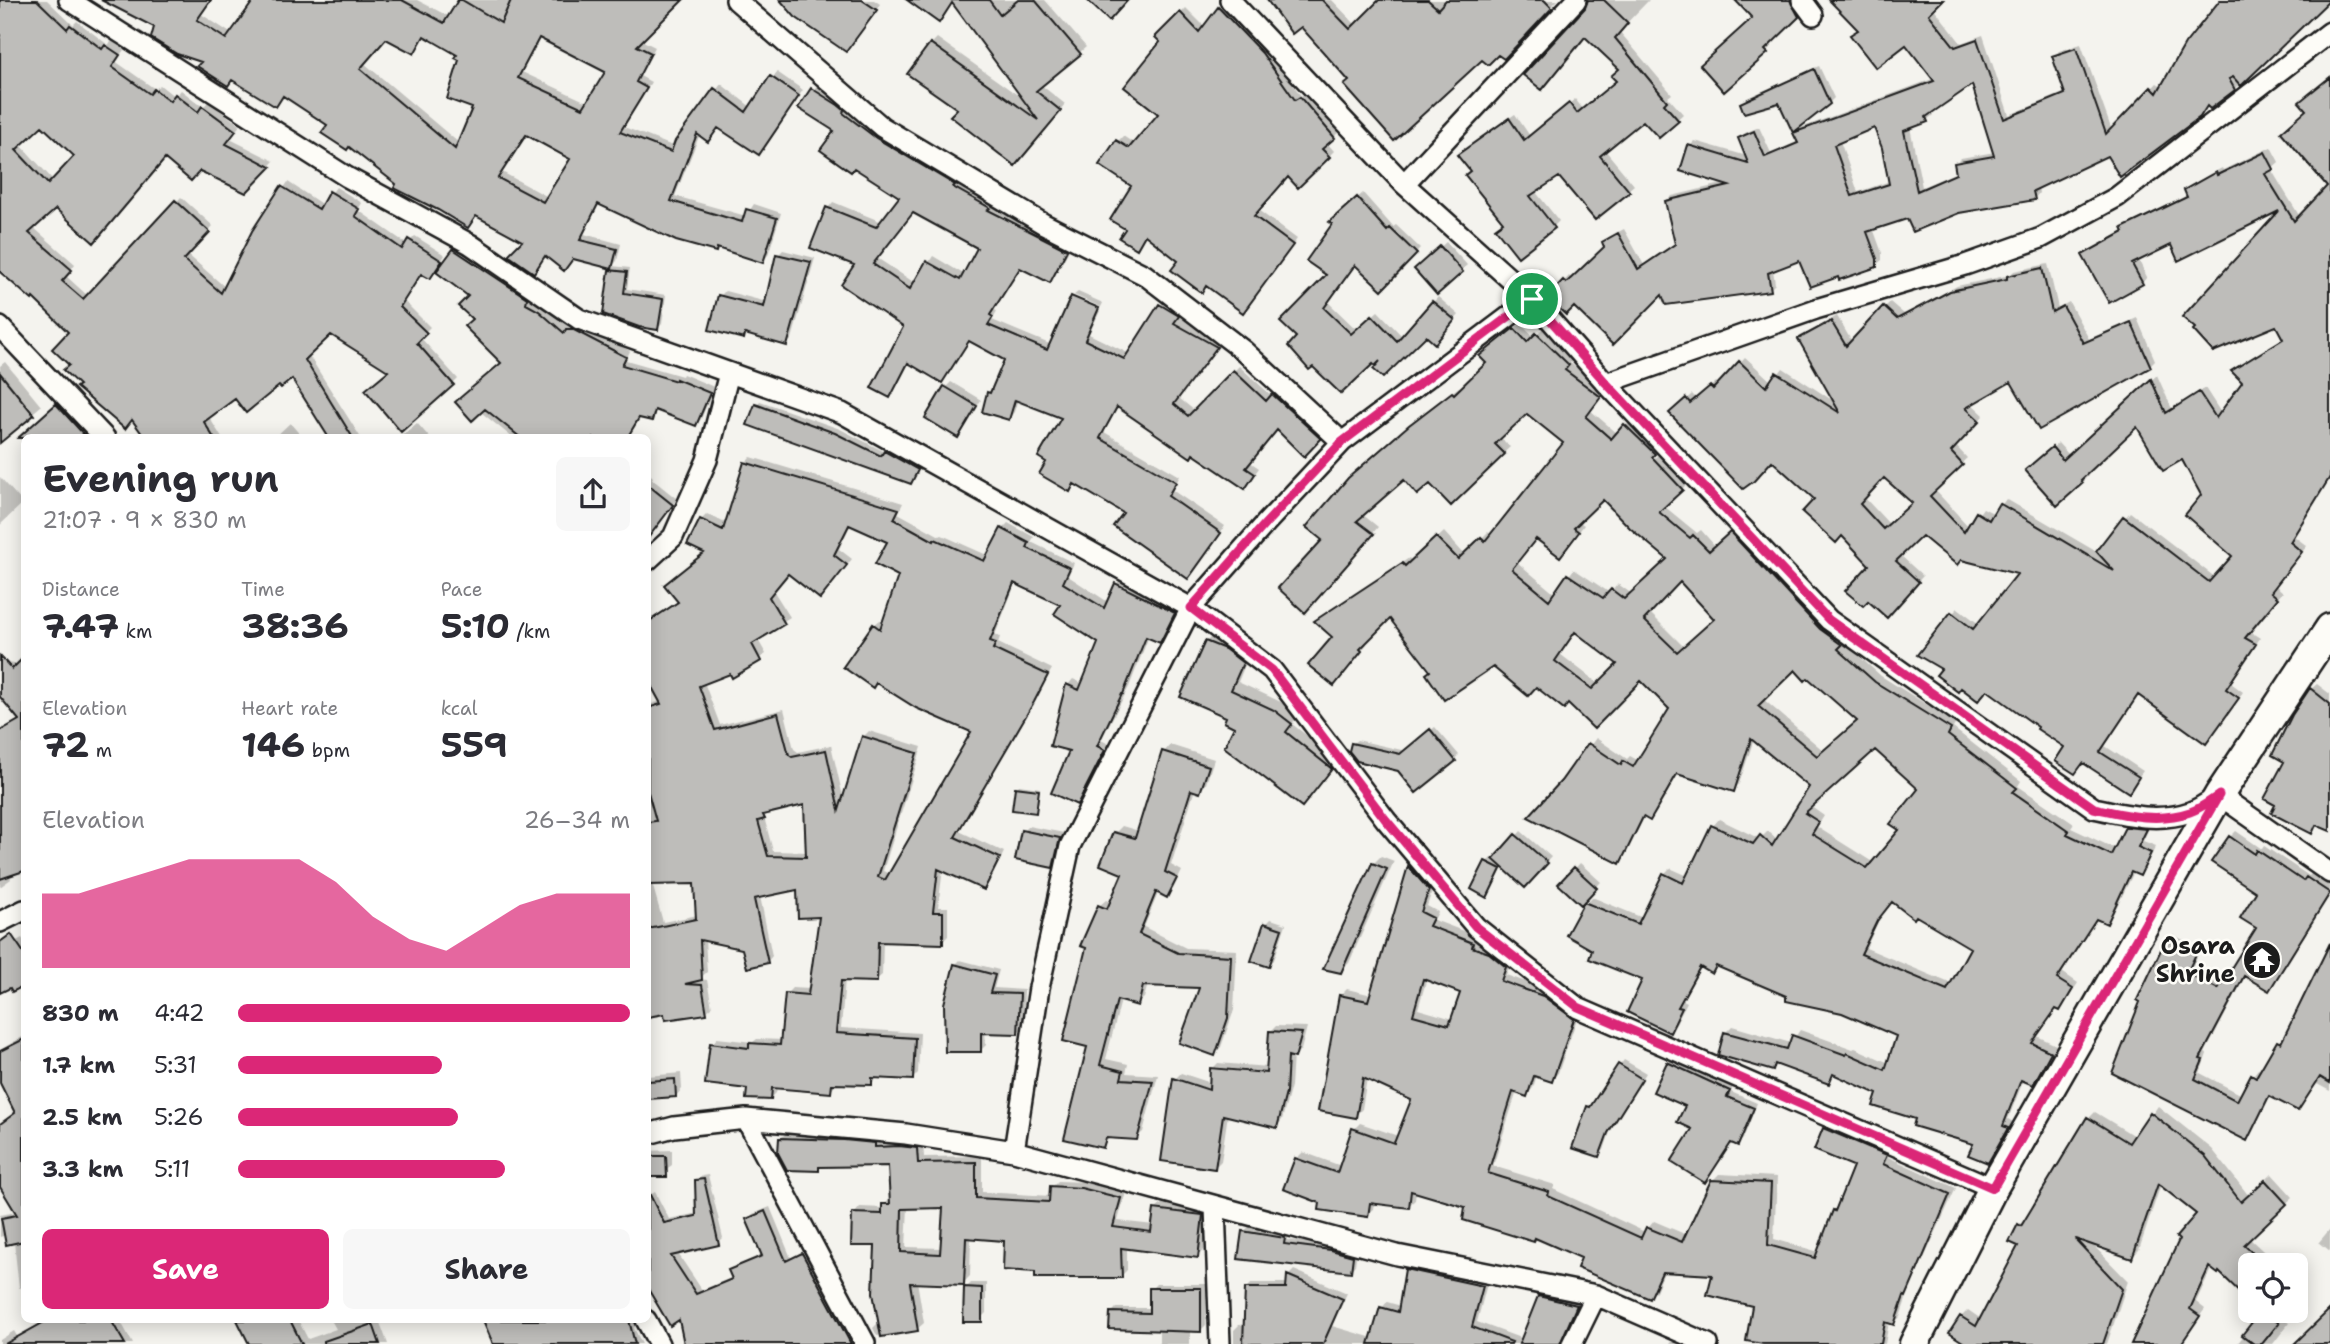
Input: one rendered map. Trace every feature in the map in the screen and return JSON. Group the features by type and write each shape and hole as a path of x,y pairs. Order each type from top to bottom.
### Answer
{"street":[{"path":"69,0 347,177 470,244 579,319 842,413 1191,608 1272,670 1386,820 1476,927 1578,1007 1993,1188"},
{"path":"736,0 882,127 1044,224 1145,275 1244,351 1342,442"},
{"path":"1230,0 1404,184 1532,299 1606,383 1829,620 2094,808 2140,818 2165,818 2191,812 2219,795"},
{"path":"1404,184 1576,0"},
{"path":"1606,383 1816,309 1965,265 2041,238 2117,197 2330,32"},
{"path":"1014,1150 1039,988 1070,846 1191,608 1342,442 1532,299"},
{"path":"0,327 101,434"},
{"path":"651,557 673,537 702,471 729,373"},
{"path":"1913,1344 1993,1188 2219,795 2330,628"},
{"path":"2219,795 2330,873"},
{"path":"0,922 21,912"},
{"path":"746,1119 865,1343"},
{"path":"651,1133 674,1127 746,1119 906,1134 1014,1150 1397,1255 1596,1295 1708,1344"},
{"path":"1215,1207 1220,1344"},
{"path":"1572,1344 1596,1295"},
{"path":"648,1323 659,1344"}],"building":[{"path":"0,0 37,0 67,29 70,25 102,49 105,45 120,55 112,67 150,94 154,89 170,101 175,94 198,112 202,106 236,131 226,144 271,167 246,193 200,171 191,181 165,159 94,243 56,209 29,233 72,270 62,281 83,299 175,200 210,232 184,260 221,293 252,231 281,186 319,209 329,191 359,209 355,216 402,249 408,239 442,261 430,279 421,274 400,307 427,333 417,343 454,385 401,432 365,390 388,371 331,335 305,360 351,434 326,434 292,379 246,413 235,399 204,422 212,434 142,434 132,420 125,429 76,387 79,385 63,370 69,365 52,349 68,332 33,298 32,300 0,272","holes":["42,126 74,156 48,184 16,150"]},
{"path":"101,0 211,0 197,20 226,39 254,0 402,0 444,23 458,0 462,0 501,23 511,0 683,0 637,46 651,53 636,82 647,88 620,132 671,152 675,141 714,88 746,112 770,76 799,96 759,155 718,128 708,142 697,134 671,201 742,222 746,209 777,218 763,263 717,248 716,252 676,241 598,204 580,240 617,249 612,269 573,259 564,271 545,256 534,273 508,255 522,241 476,216 468,228 394,188 396,184 349,147 347,150 321,133 327,125 283,96 276,107 232,80 228,86 197,66 201,62 177,54 151,38 154,27","holes":["424,36 457,55 455,58 459,60 447,99 472,108 455,149 360,69 386,39 414,54","539,38 605,72 583,108 518,78","526,135 570,159 543,202 498,178"]},
{"path":"780,0 862,0 877,10 846,52 795,17"},
{"path":"907,0 989,0 1000,15 1018,0 1035,0 1081,54 1036,91 1061,111 1015,166 950,116 957,109 907,74 930,43 1038,120 952,3 939,23"},
{"path":"1087,0 1128,0 1109,21"},
{"path":"1267,0 1322,0 1350,29 1379,0 1428,0 1438,9 1446,0 1544,0 1552,8 1504,59 1498,55 1488,65 1482,60 1394,141 1344,85 1349,81 1301,27 1292,34"},
{"path":"1588,0 1604,0 1628,23 1615,38 1667,101 1664,104 1679,121 1659,138 1643,121 1600,156 1630,192 1595,220 1559,177 1530,196 1555,228 1518,257 1495,228 1503,222 1465,175 1470,171 1457,155 1509,118 1524,140 1569,103 1577,113 1616,81 1611,76 1619,69 1585,37 1542,90 1523,75 1585,8"},
{"path":"1735,0 1790,0 1799,17 1765,50 1768,53 1724,92 1700,65 1752,18"},
{"path":"1829,0 1943,0 1929,14 1955,47 1977,39 2004,119 2065,94 2052,56 2076,48 2106,134 2151,87 2157,93 2185,44 2220,0 2330,0 2241,86 2233,77 2229,79 2235,90 2210,109 2207,106 2200,117 2120,177 2107,156 2033,191 2035,200 1959,213 1913,232 1907,219 1867,232 1877,259 1877,267 1839,280 1838,277 1810,287 1799,261 1768,273 1771,291 1666,305 1662,295 1613,345 1574,307 1566,315 1547,297 1563,280 1566,283 1604,247 1602,242 1618,233 1638,269 1675,244 1665,201 1729,186 1680,171 1688,145 1748,163 1738,138 1754,131 1765,157 1798,143 1793,133 1934,81 1906,45 1876,68 1850,35 1858,30","holes":["1972,85 1994,156 1954,163 1956,174 1917,191 1904,131 1928,122 1926,117","1874,128 1882,148 1889,184 1852,196 1834,145"]},
{"path":"1218,7 1262,53 1295,100 1300,97 1335,138 1322,149 1330,157 1298,188 1288,177 1254,216 1293,245 1243,313 1206,286 1202,293 1171,270 1178,261 1145,235 1137,249 1119,238 1125,229 1110,220 1131,186 1099,165 1116,140 1129,148 1158,114 1124,87 1160,42 1155,37 1180,12 1199,32"},
{"path":"1814,69 1830,104 1793,133 1779,103 1744,113 1740,103"},
{"path":"2330,77 2330,477 2290,542 2302,552 2271,592 2278,598 2245,638 2256,644 2226,689 2239,698 2206,744 2138,695 2100,752 2139,777 2129,793 2083,763 2075,774 2055,761 2064,747 2037,729 2038,727 1987,690 1978,701 1961,688 1958,692 1936,675 1941,669 1917,655 1951,612 1973,629 2017,574 1961,560 1957,565 1922,536 1896,561 1919,582 1887,618 1868,601 1863,606 1845,591 1869,565 1842,536 1836,543 1802,512 1814,499 1772,461 1743,489 1669,413 1686,398 1690,403 1710,386 1713,389 1739,361 1766,387 1776,372 1840,413 1798,339 1831,321 1846,346 1883,306 1897,319 1950,291 2007,279 2007,276 2042,268 2052,312 2063,306 2083,343 2131,322 2151,367 2039,430 2011,382 1966,408 1980,421 1951,452 1963,465 1930,496 1964,532 1976,512 1989,520 1999,503 2114,571 2096,551 2123,516 2209,582 2232,556 2185,515 2201,495 2182,460 2163,471 2137,427 2057,506 2025,470 2052,447 2063,460 2151,379 2166,413 2199,392 2216,418 2242,382 2231,371 2283,339 2276,326 2213,352 2193,330 2195,328 2182,317 2279,211 2178,261 2171,245 2132,264 2143,284 2109,303 2082,255 2124,232 2122,228 2187,197 2184,190 2216,172 2217,175 2265,152 2274,169 2265,174 2294,221 2327,186 2281,132 2306,110 2299,102","holes":["1884,478 1912,503 1883,529 1860,504"]},
{"path":"811,88 838,105 844,110 843,113 876,138 955,185 953,187 990,208 988,210 1067,250 1050,283 1020,268 990,315 993,317 988,325 1047,350 1071,296 1099,308 1085,340 1124,359 1159,304 1179,316 1174,323 1217,347 1174,404 1188,416 1233,370 1266,401 1272,394 1321,439 1304,457 1277,430 1246,468 1255,474 1245,489 1193,454 1191,458 1117,407 1100,438 1176,482 1168,496 1221,533 1188,579 1113,526 1123,513 1074,484 1070,492 1039,474 1046,462 1038,457 1061,418 1015,400 1009,420 982,412 987,392 990,393 1004,360 969,341 942,383 908,363 890,398 871,388 903,327 841,285 854,265 810,248 826,207 876,227 899,197 854,168 851,172 820,150 834,131 798,108","holes":["913,213 977,248 960,280 926,261 910,289 873,264"]},
{"path":"1357,197 1387,231 1390,228 1417,254 1382,290 1355,265 1324,308 1351,334 1372,315 1397,341 1432,301 1455,320 1435,344 1426,336 1383,378 1373,369 1380,361 1375,366 1373,364 1341,394 1313,367 1309,370 1288,346 1296,337 1280,322 1326,275 1306,261 1332,224 1329,222"},
{"path":"1440,246 1463,272 1437,295 1414,269"},
{"path":"453,249 527,298 526,304 539,311 564,333 566,329 572,329 626,357 622,365 676,379 710,393 696,426 655,410 652,421 639,418 629,434 516,434 485,409 472,421 455,402 501,363 464,326 472,319 458,306 468,296 436,272"},
{"path":"776,254 811,262 787,346 745,334 744,339 709,330 718,295 764,307"},
{"path":"609,270 627,272 624,293 663,299 658,330 639,327 603,314"},
{"path":"1514,328 1527,342 1536,333 1569,365 1565,370 1601,397 1586,417 1611,439 1624,424 1655,454 1652,457 1683,490 1659,512 1690,538 1693,535 1709,551 1730,532 1820,629 1842,645 1838,649 1875,682 1951,729 1948,735 2017,788 2013,792 2069,831 2067,834 2111,855 2125,827 2147,829 2138,847 2151,853 2140,876 2131,872 2107,924 2096,919 2057,979 2073,989 2060,1011 2056,1009 2032,1043 2051,1052 2033,1085 2021,1080 2003,1126 2008,1128 1988,1163 1968,1155 1973,1144 1913,1126 1915,1119 1873,1106 1877,1094 1833,1074 1829,1084 1775,1064 1773,1071 1718,1055 1724,1032 1787,1049 1792,1035 1846,1055 1847,1053 1885,1070 1896,1036 1842,1013 1786,1001 1786,996 1716,966 1712,974 1700,967 1678,1007 1682,1008 1670,1033 1627,1012 1642,980 1589,959 1592,950 1566,935 1584,902 1638,924 1663,873 1683,883 1711,825 1753,844 1760,835 1772,846 1809,787 1751,739 1734,792 1677,774 1650,821 1643,817 1620,864 1528,817 1561,781 1588,743 1621,765 1623,761 1633,767 1669,709 1641,681 1594,729 1568,704 1564,709 1536,687 1528,696 1493,667 1444,700 1426,674 1430,671 1390,619 1360,649 1362,651 1334,686 1308,665 1332,637 1314,621 1402,563 1405,566 1436,537 1458,559 1481,537 1485,541 1563,443 1527,414 1495,444 1505,454 1451,506 1430,484 1417,495 1404,480 1357,521 1374,534 1305,613 1278,588 1322,540 1306,527 1348,478 1409,425 1452,392 1454,394 1486,363 1479,356","holes":["1603,500 1630,528 1667,559 1624,599 1611,589 1603,598 1567,574 1549,600 1512,569 1536,539 1560,557 1579,532 1574,528","1680,582 1714,619 1677,652 1644,620","1575,632 1617,664 1592,689 1555,661","1795,670 1805,681 1808,678 1857,721 1817,756 1758,706","1875,750 1918,789 1890,824 1899,830 1867,868 1812,834 1819,822 1805,813","1892,902 1914,919 1916,916 1970,948 1947,990 1861,954 1877,921"]},
{"path":"0,373 34,415 0,443"},
{"path":"944,386 977,406 958,438 925,418"},
{"path":"56,404 83,434 22,434"},
{"path":"755,404 835,433 881,456 884,451 918,470 911,484 747,425"},
{"path":"744,462 899,509 894,519 934,541 935,539 984,561 1001,528 1029,543 1027,548 1070,568 1063,583 1104,608 1115,583 1175,613 1160,643 1146,637 1123,694 1097,746 1105,750 1077,805 1051,793 1069,751 1050,746 1066,684 1079,690 1098,643 1054,614 1060,605 1014,583 990,641 996,643 993,649 1048,675 955,837 1000,858 984,890 938,869 933,912 943,912 943,944 878,942 877,982 841,981 836,1033 915,1038 913,1080 872,1078 872,1085 832,1084 831,1093 772,1088 771,1100 746,1099 747,1089 705,1084 710,1043 749,1048 749,1043 780,1045 785,993 808,995 819,917 798,918 797,890 754,899 768,963 747,968 742,949 700,940 702,980 685,984 702,985 707,1014 665,1020 664,1014 651,1016 651,928 696,919 694,884 651,885 651,822 656,821 651,803 651,707 661,704 651,686 651,620 678,602 664,585 704,553 687,545 700,519 723,530","holes":["849,525 887,542 875,564 898,576 880,629 873,624 843,667 873,688 876,683 916,708 971,732 885,880 878,877 917,753 862,736 839,810 826,750 792,757 789,755 778,713 715,730 699,686 730,674 732,678 761,661 752,644 785,624 769,597 788,574 820,599 847,565 834,555","804,805 806,857 768,856 758,821 765,819 763,815"]},
{"path":"651,487 673,505 651,534"},
{"path":"1205,641 1225,649 1243,663 1231,690 1274,710 1292,724 1286,732 1332,769 1302,807 1224,747 1234,727 1224,722 1226,717 1180,697"},
{"path":"0,656 12,669 21,660 21,872 0,879 0,731 19,720 0,697"},
{"path":"2310,688 2330,704 2330,831 2316,825 2312,834 2271,813 2275,805 2264,799 2284,762 2272,755 2292,715"},
{"path":"1430,729 1456,761 1416,793 1398,771 1357,761 1349,751 1351,743 1400,754"},
{"path":"1162,751 1209,766 1200,793 1191,790 1165,872 1177,878 1167,898 1156,892 1139,934 1178,953 1231,956 1228,1018 1215,1056 1179,1043 1199,988 1143,986 1138,1006 1117,1000 1100,1065 1123,1071 1121,1079 1153,1081 1137,1140 1106,1138 1103,1148 1064,1139 1087,1047 1063,1041 1086,948 1080,946 1098,905 1107,909 1122,874 1100,865 1113,832 1135,838"},
{"path":"1015,787 1039,790 1036,813 1012,810"},
{"path":"1021,830 1060,838 1053,868 1015,860"},
{"path":"1515,834 1548,863 1525,888 1493,859"},
{"path":"2229,836 2255,854 2257,850 2303,881 2306,877 2330,893 2269,991 2244,976 2200,1059 2203,1060 2195,1079 2237,1101 2251,1074 2256,1077 2277,1041 2281,1043 2330,943 2330,1083 2320,1077 2298,1111 2269,1096 2247,1141 2112,1073 2140,1002 2137,1000 2166,939 2196,954 2187,973 2218,989 2256,928 2240,918 2256,892 2211,862"},
{"path":"1485,861 1501,869 1487,898 1471,889"},
{"path":"1372,863 1387,869 1341,973 1323,969"},
{"path":"1408,866 1429,890 1421,912 1433,918 1429,926 1473,943 1472,947 1489,953 1506,967 1501,981 1543,996 1574,1019 1552,1082 1534,1076 1527,1097 1513,1092 1488,1173 1549,1192 1548,1196 1641,1238 1646,1227 1682,1242 1711,1180 1771,1183 1768,1245 1815,1258 1853,1166 1814,1150 1823,1128 1887,1155 1883,1164 1950,1194 1906,1297 1904,1296 1894,1325 1885,1322 1881,1344 1763,1344 1746,1341 1752,1306 1707,1295 1712,1275 1662,1272 1650,1299 1577,1268 1581,1258 1535,1238 1534,1242 1463,1220 1465,1207 1411,1191 1409,1208 1370,1203 1368,1217 1319,1210 1320,1203 1283,1189 1295,1158 1337,1173 1352,1128 1394,1143 1411,1100 1363,1078 1356,1118 1318,1111 1339,995 1368,1001","holes":["1423,979 1460,993 1449,1025 1413,1015"]},
{"path":"1574,867 1597,888 1581,905 1558,884"},
{"path":"1264,923 1282,929 1269,967 1251,961"},
{"path":"11,934 21,949 21,988 12,992 10,988 0,993 0,942"},
{"path":"954,964 995,975 990,993 1020,994 1018,1034 981,1033 981,1052 945,1052 944,1004"},
{"path":"1269,1031 1302,1033 1295,1058 1288,1056 1286,1093 1277,1128 1223,1115 1215,1169 1161,1161 1173,1078 1209,1090 1210,1068 1266,1073"},
{"path":"21,1040 21,1242 6,1245 1,1218 17,1215 0,1187 0,1124 15,1113 0,1083 0,1051"},
{"path":"1667,1062 1730,1091 1727,1097 1754,1108 1738,1146 1731,1143 1705,1183 1671,1162 1692,1129 1677,1122 1685,1106 1653,1092"},
{"path":"1618,1064 1642,1079 1608,1133 1599,1157 1572,1148 1587,1106 1590,1107"},
{"path":"675,1079 676,1097 651,1099 651,1081"},
{"path":"2150,1112 2205,1156 2241,1202 2265,1180 2287,1204 2244,1245 2253,1253 2238,1253 2238,1290 2219,1272 2218,1274 2209,1267 2190,1309 2200,1316 2181,1344 2131,1344 2179,1240 2176,1237 2196,1214 2158,1184 2132,1259 2075,1239 2122,1289 2103,1344 1966,1344 1949,1333 1960,1316 1976,1326 2018,1246 2009,1242 2018,1224 2021,1226 2087,1117 2129,1143"},
{"path":"779,1138 844,1140 875,1143 875,1147 917,1148 918,1163 976,1162 976,1198 1049,1202 1050,1186 1081,1188 1121,1198 1113,1227 1151,1232 1154,1209 1203,1215 1198,1258 1121,1248 1122,1278 1035,1278 1035,1272 1003,1270 1004,1241 966,1238 964,1285 910,1283 918,1331 881,1337 873,1293 875,1246 851,1246 852,1213 882,1214 882,1204 890,1204 888,1166 819,1167 819,1171 787,1170 778,1153","holes":["943,1208 940,1254 901,1252 902,1209"]},
{"path":"651,1156 666,1156 667,1177 651,1177"},
{"path":"704,1179 719,1245 671,1256 696,1294 732,1279 728,1270 762,1256 746,1219 765,1211 786,1261 802,1253 851,1344 684,1344 679,1320 670,1326 651,1294 651,1197 664,1223 696,1216 695,1180"},
{"path":"1242,1231 1285,1238 1284,1244 1331,1250 1353,1256 1351,1272 1238,1259"},
{"path":"1405,1269 1483,1286 1472,1327 1512,1342 1511,1344 1369,1344 1380,1307 1398,1312"},
{"path":"1287,1275 1343,1299 1323,1344 1243,1344 1245,1288 1286,1288"},
{"path":"964,1287 982,1288 982,1322 963,1322"},
{"path":"1149,1288 1201,1288 1201,1332 1109,1329 1110,1312 1149,1313"},
{"path":"1538,1296 1577,1305 1560,1344 1519,1344"},
{"path":"2330,1309 2330,1344 2294,1344"},
{"path":"43,1323 113,1323 125,1344 5,1344"},
{"path":"238,1323 292,1323 302,1344 249,1344"},
{"path":"484,1323 630,1323 635,1344 493,1344"},
{"path":"2252,1323 2279,1323 2262,1344 2254,1344 2242,1335"},
{"path":"373,1324 380,1344 324,1344 324,1341"}],"place":[{"name":"Osara Shrine","path":"2262,960"}],"route":[{"path":"1532,299 1606,383 1829,620 2094,808 2140,818 2165,818 2191,812 2219,795 1993,1188 1578,1007 1476,927 1386,820 1272,670 1191,608 1342,442 1532,299"}]}
